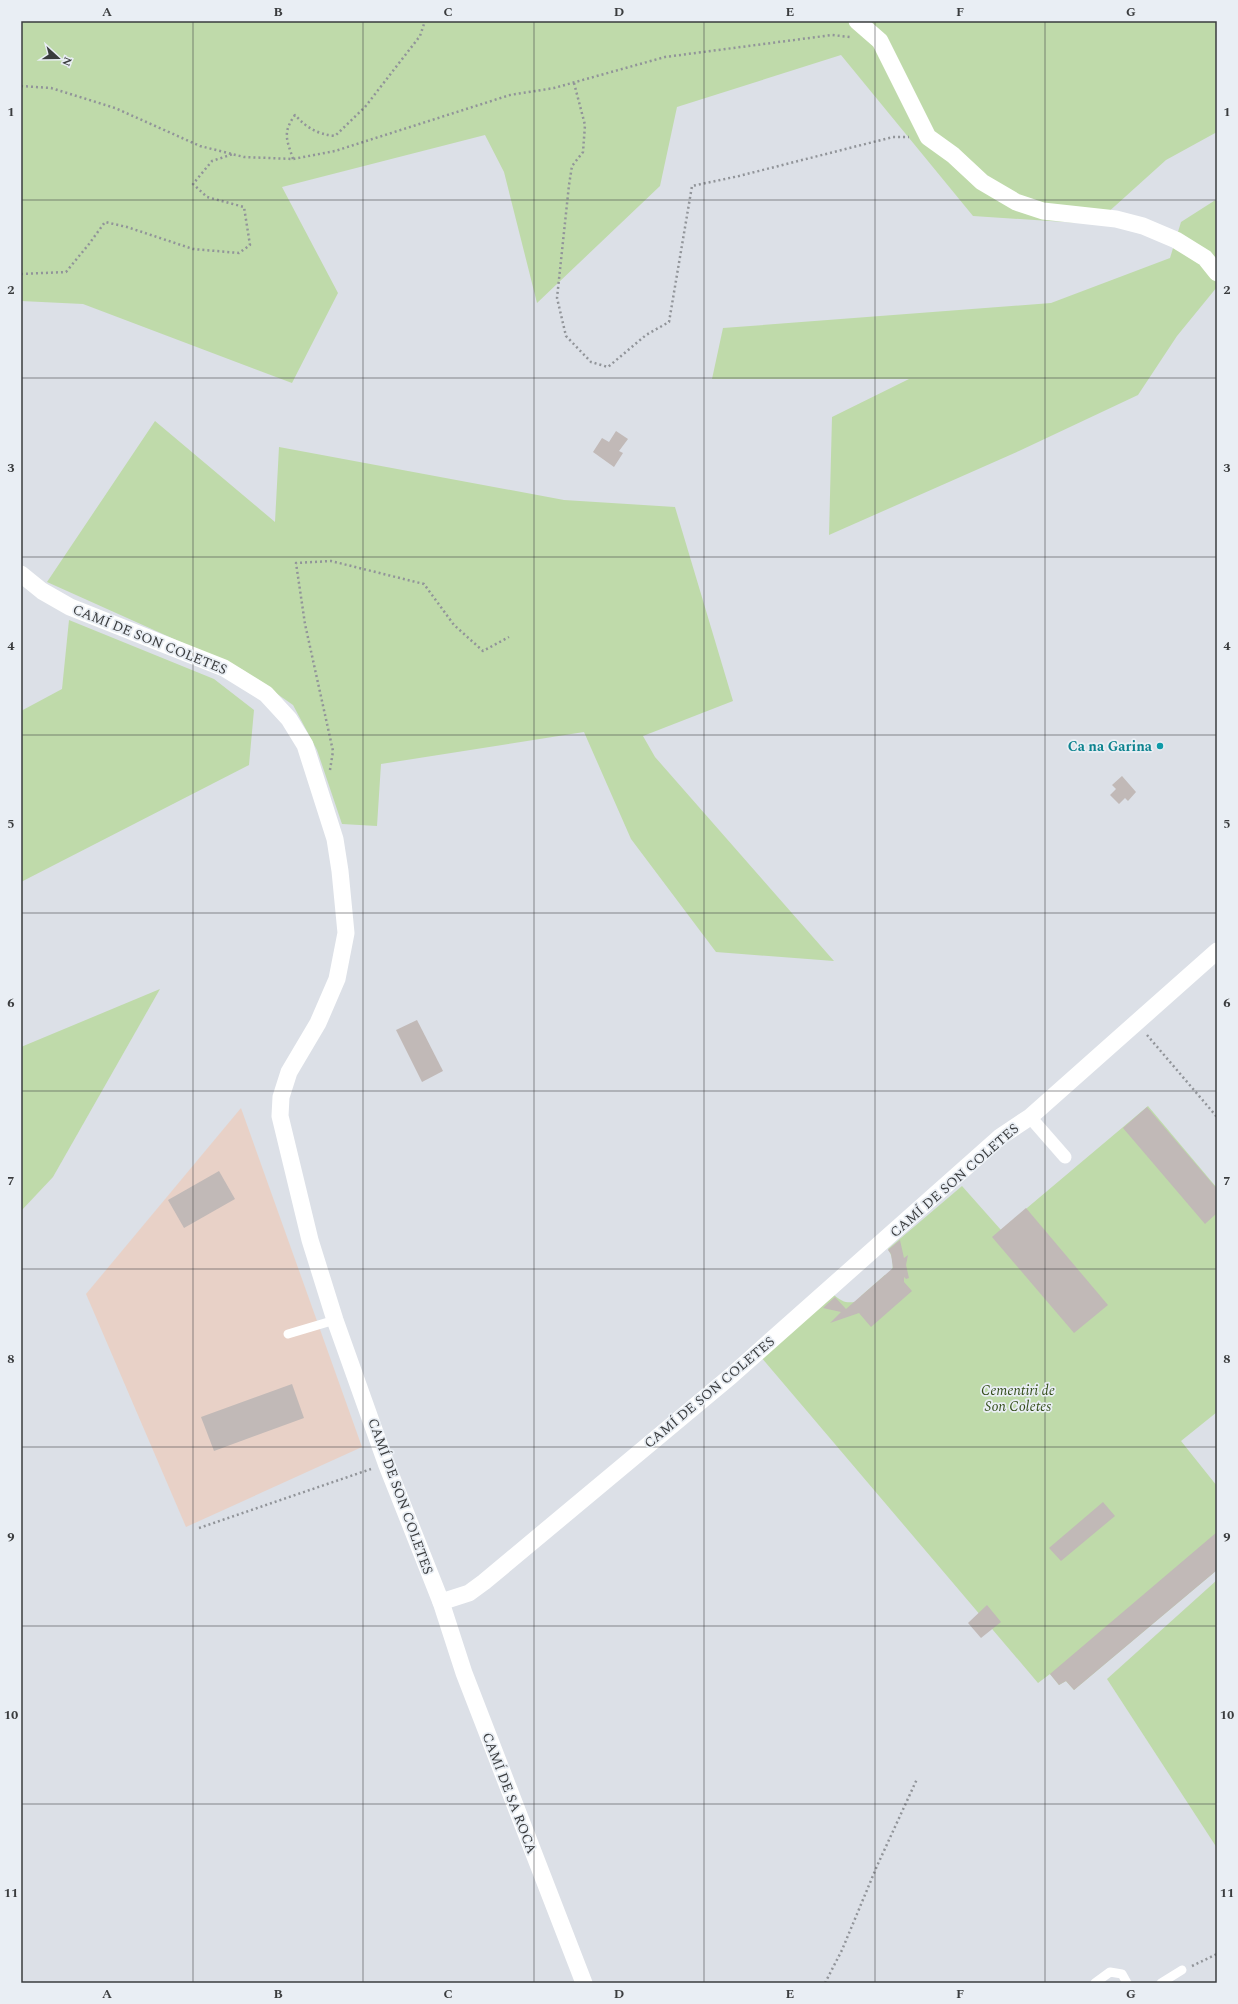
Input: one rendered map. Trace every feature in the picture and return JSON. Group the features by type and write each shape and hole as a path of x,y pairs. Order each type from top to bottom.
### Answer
{"street":[{"path":"857,21 880,41 928,137 953,155 982,182 1016,202 1043,211 1116,219 1143,226 1176,240 1205,258 1217,273"},
{"name":"CAMÍ DE SON COLETES","path":"21,574 42,591 70,607 224,668 266,694 289,719 305,745 335,839 340,871 346,933 337,979 318,1023 289,1072 281,1097 280,1116 310,1240 335,1320 386,1463 441,1602 468,1593 484,1582 731,1376 1000,1137 1030,1117 1217,951"},
{"path":"1030,1117 1065,1157"},
{"name":"CAMÍ DE SA ROCA","path":"441,1602 464,1673 584,1983"}],"lane":[{"path":"288,1334 335,1320"},
{"path":"1161,1983 1182,1970"},
{"path":"1095,1983 1110,1972 1122,1974 1127,1983"}],"path":[{"path":"293,159 285,134 288,124 295,115 304,126 320,134 335,136 365,107 420,36 425,21"},
{"path":"21,86 51,88 108,106 200,146 244,157 293,159 335,151 510,95 554,88 665,57 832,35 852,37"},
{"path":"574,83 585,125 583,152 572,166 557,298 566,336 591,362 608,367 646,335 669,322 692,186 739,176 893,137 928,137"},
{"path":"21,274 66,272 105,222 127,227 193,249 239,253 250,245 244,208 207,198 194,184 212,161 233,154"},
{"path":"320,792 330,773 334,751 305,624 296,563 331,561 424,584 454,625 483,650 509,637"},
{"path":"1137,1023 1217,1116"},
{"path":"200,1528 386,1463"},
{"path":"825,1983 842,1950 876,1866 917,1779"},
{"path":"1182,1970 1217,1954"}],"shaded area":[{"path":"241,1108 362,1447 186,1527 86,1294"}],"green space":[{"path":"21,21 1217,21 1217,132 1166,160 1095,224 973,216 841,55 677,107 660,186 537,303 504,172 485,135 282,187 338,293 292,383 83,304 21,301"},
{"path":"1217,199 1217,287 1177,336 1138,395 1019,451 829,535 832,417 909,379 712,379 723,328 1051,303 1170,258 1181,222"},
{"path":"155,421 275,522 279,447 564,500 675,507 733,701 643,736 655,757 834,961 716,952 631,839 584,732 381,764 377,826 342,824 317,750 293,705 243,670 47,582"},
{"path":"69,620 214,679 254,710 249,765 21,882 21,711 62,689"},
{"path":"160,989 53,1177 21,1211 21,1047"},
{"name":"Cementiri de Son Coletes","path":"1148,1106 1217,1188 1217,1412 1181,1441 1217,1486 1217,1570 1074,1690 1066,1681 1059,1685 1050,1674 1038,1683 761,1357 834,1295 844,1302 855,1302 863,1299 861,1296 885,1275 887,1278 892,1271 893,1264 888,1249 962,1186 1001,1230"},
{"path":"1217,1580 1217,1848 1107,1679"}],"building":[{"path":"616,431 628,439 619,451 623,453 614,467 593,452 602,438 609,442"},
{"path":"1122,776 1136,792 1128,801 1125,798 1119,804 1110,795 1116,789 1112,785"},
{"path":"417,1020 443,1071 422,1082 396,1030"},
{"path":"1147,1107 1217,1189 1217,1213 1205,1224 1123,1128"},
{"path":"219,1171 235,1199 184,1228 168,1200"},
{"path":"1026,1208 1108,1305 1074,1333 992,1237"},
{"path":"900,1240 904,1258 908,1255 906,1265 909,1278 906,1279 904,1277 904,1282 912,1291 871,1327 859,1313 830,1323 841,1312 823,1308 835,1297 846,1309 893,1268 891,1254 888,1250"},
{"path":"292,1384 304,1418 214,1451 201,1417"},
{"path":"1103,1502 1115,1516 1061,1561 1049,1548"},
{"path":"1217,1532 1217,1570 1074,1690 1066,1681 1059,1685 1050,1674"},
{"path":"987,1605 1001,1622 981,1638 968,1623"}],"place":[{"name":"Ca na Garina","path":"1160,746"}]}
